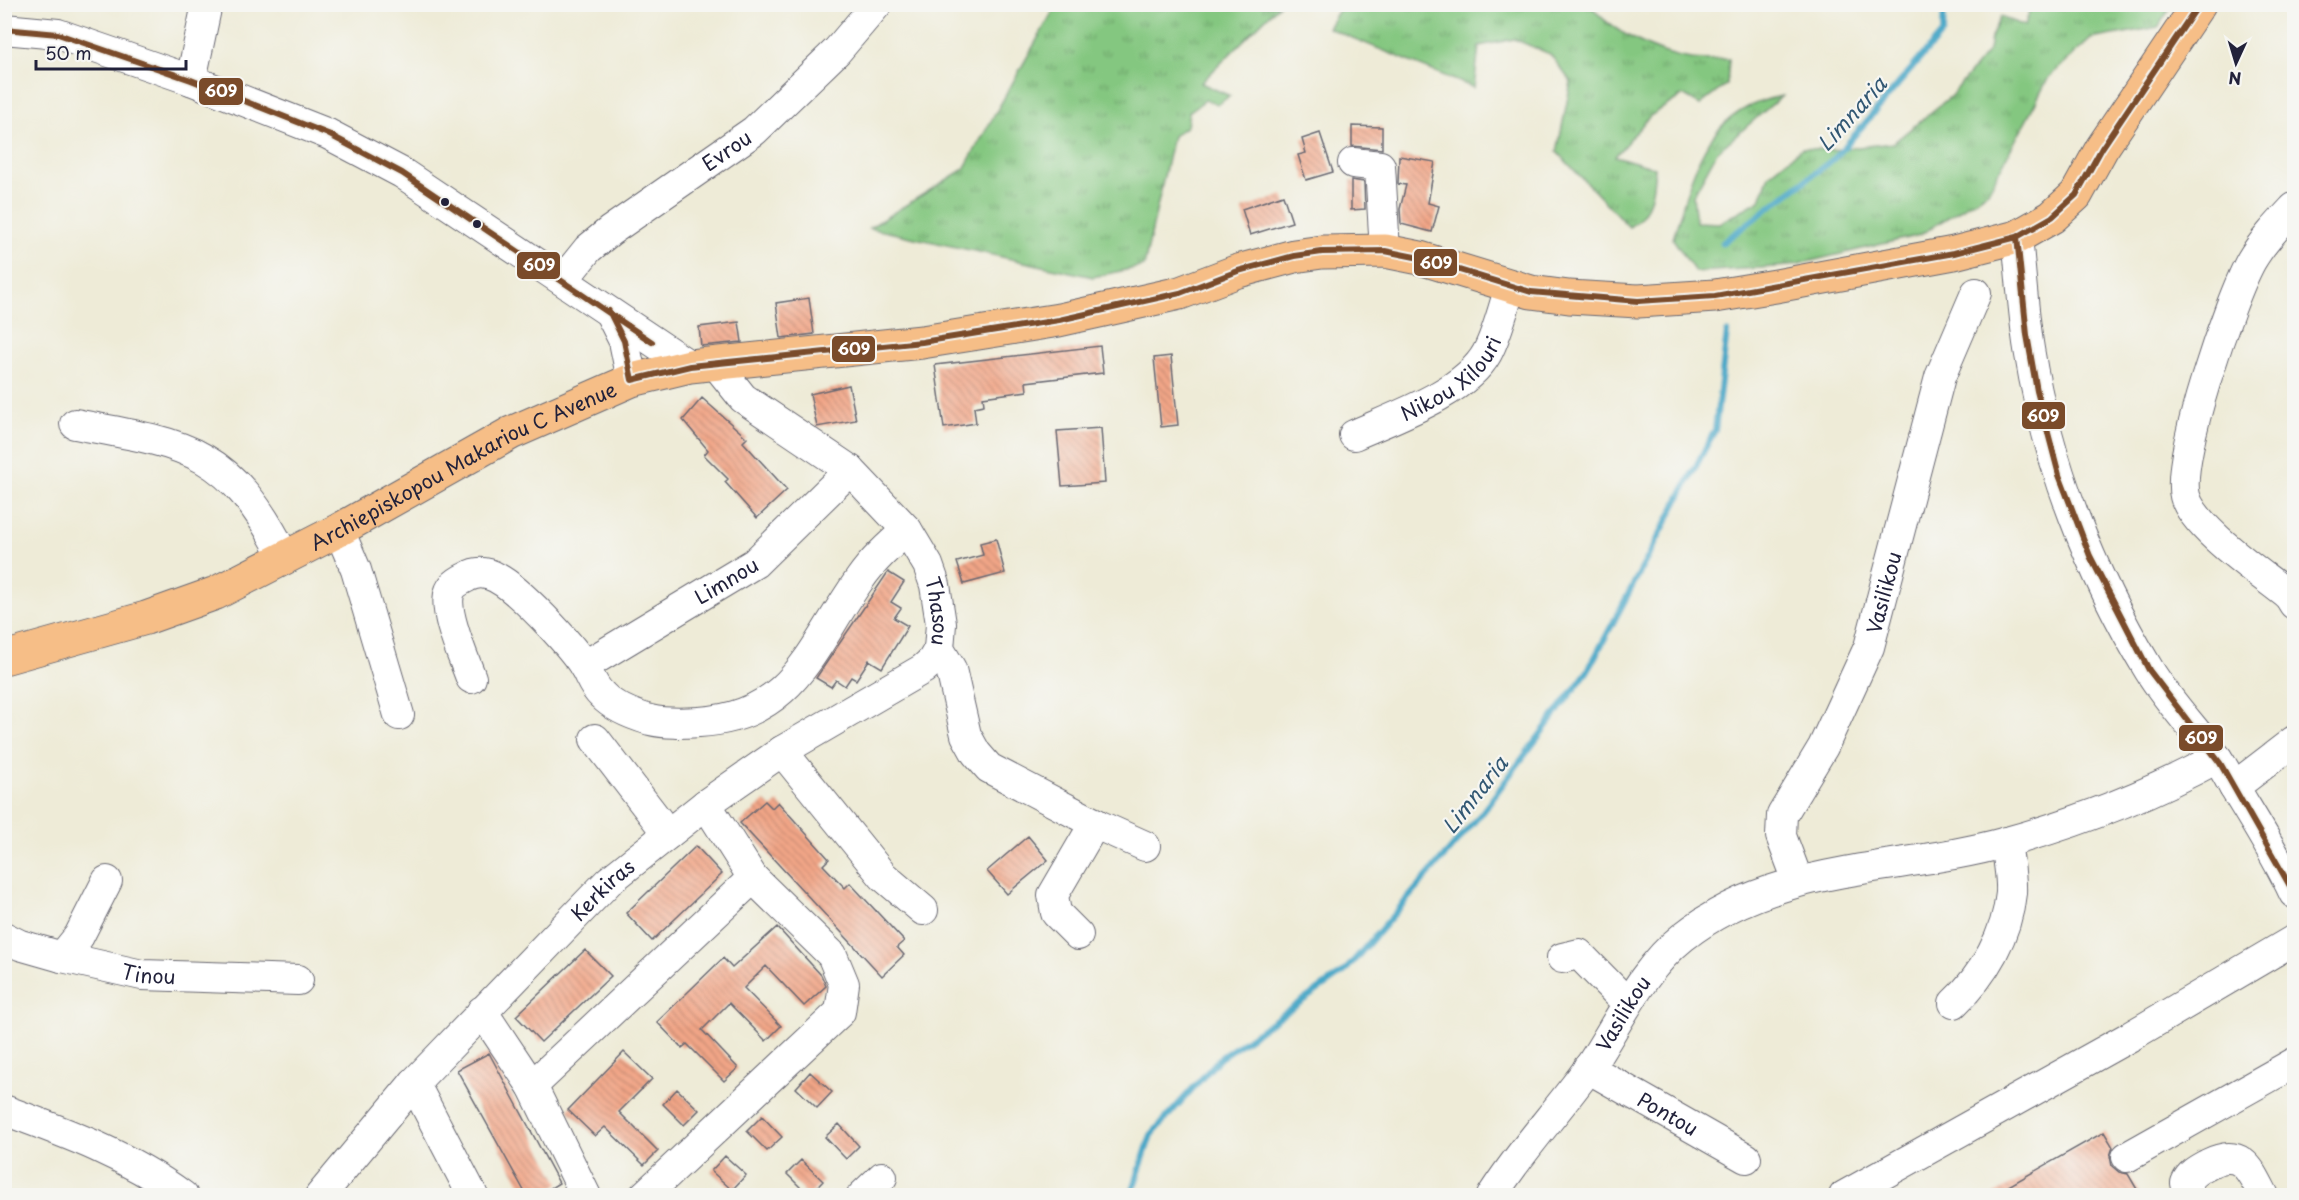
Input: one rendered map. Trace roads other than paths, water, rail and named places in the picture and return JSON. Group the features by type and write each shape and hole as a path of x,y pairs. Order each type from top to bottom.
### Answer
{"main road":[{"name":"Archiepiskopou Makariou C Avenue","path":"5,654 182,606 216,593 339,530 511,433 632,380 703,364 975,334 1108,311 1180,293 1238,271 1293,256 1322,252 1385,251 1420,258 1510,287 1569,297 1604,300 1671,300 1715,296 1954,253 2017,237 2052,217 2076,195 2102,148 2199,4"}],"street":[{"path":"191,80 207,4"},
{"name":"Evrou","path":"563,280 588,249 610,231 753,131 837,51 878,4"},
{"name":"Thasou","path":"4,29 58,34 191,80 328,134 402,173 609,311 703,364 742,398 850,470 907,530 928,566 935,585 941,624 939,649 951,669 966,735 982,761 1007,779 1095,824 1145,846"},
{"path":"1353,163 1380,166 1385,251"},
{"path":"2289,225 2252,260 2233,302 2198,406 2184,471 2185,497 2197,522 2293,597"},
{"path":"2017,237 2029,349 2045,423 2062,483 2103,586 2150,672 2175,708 2217,758 2267,839 2295,893"},
{"name":"Nikou Xilouri","path":"1354,435 1427,402 1472,371 1486,355 1496,333 1510,287"},
{"name":"Vasilikou","path":"1798,881 1781,836 1782,814 1823,747 1869,647 1940,377 1976,293"},
{"path":"609,311 624,341 632,380"},
{"path":"75,424 162,441 196,453 217,465 248,496 266,519 285,558"},
{"name":"Limnou","path":"584,666 755,563 850,470"},
{"path":"339,530 356,570 399,715"},
{"path":"471,678 452,624 448,598 452,586 472,574 483,573 507,585 556,630 584,666 592,685 610,703 653,721 685,723 717,721 757,709 772,700 799,671 860,579 877,557 907,530"},
{"name":"Kerkiras","path":"320,1196 414,1083 609,881 706,804 782,751 923,669 932,661 939,649"},
{"path":"595,739 668,834"},
{"path":"2234,787 2295,741"},
{"path":"782,751 883,876 923,910"},
{"name":"Vasilikou","path":"1493,1195 1588,1068 1627,1003 1682,938 1742,901 1798,881 2006,842 2149,793 2217,758"},
{"path":"644,1196 840,1012 844,984 832,956 753,878 706,804"},
{"path":"1078,935 1056,913 1053,895 1095,824"},
{"path":"1954,1003 1982,972 2008,910 2011,891 2006,842"},
{"path":"532,1086 753,878"},
{"path":"62,957 80,936 107,881"},
{"name":"Tinou","path":"4,937 20,945 62,957 142,975 298,980"},
{"path":"1844,1196 2131,1036 2295,940"},
{"path":"1562,958 1579,954 1627,1003"},
{"path":"482,1011 532,1086 586,1196"},
{"path":"2127,1157 2295,1063"},
{"name":"Pontou","path":"1588,1068 1746,1158"},
{"path":"414,1083 473,1196"},
{"path":"4,1110 85,1140 158,1177 183,1196"},
{"path":"2189,1196 2186,1182 2193,1172 2220,1158 2232,1158 2249,1167 2264,1196"}],"waterway":[{"name":"Limnaria","path":"1722,243 1835,158 1943,32 1944,4"},
{"name":"Limnaria","path":"1131,1196 1151,1135 1220,1058 1344,972 1480,815 1587,672 1715,430 1727,332"}]}
